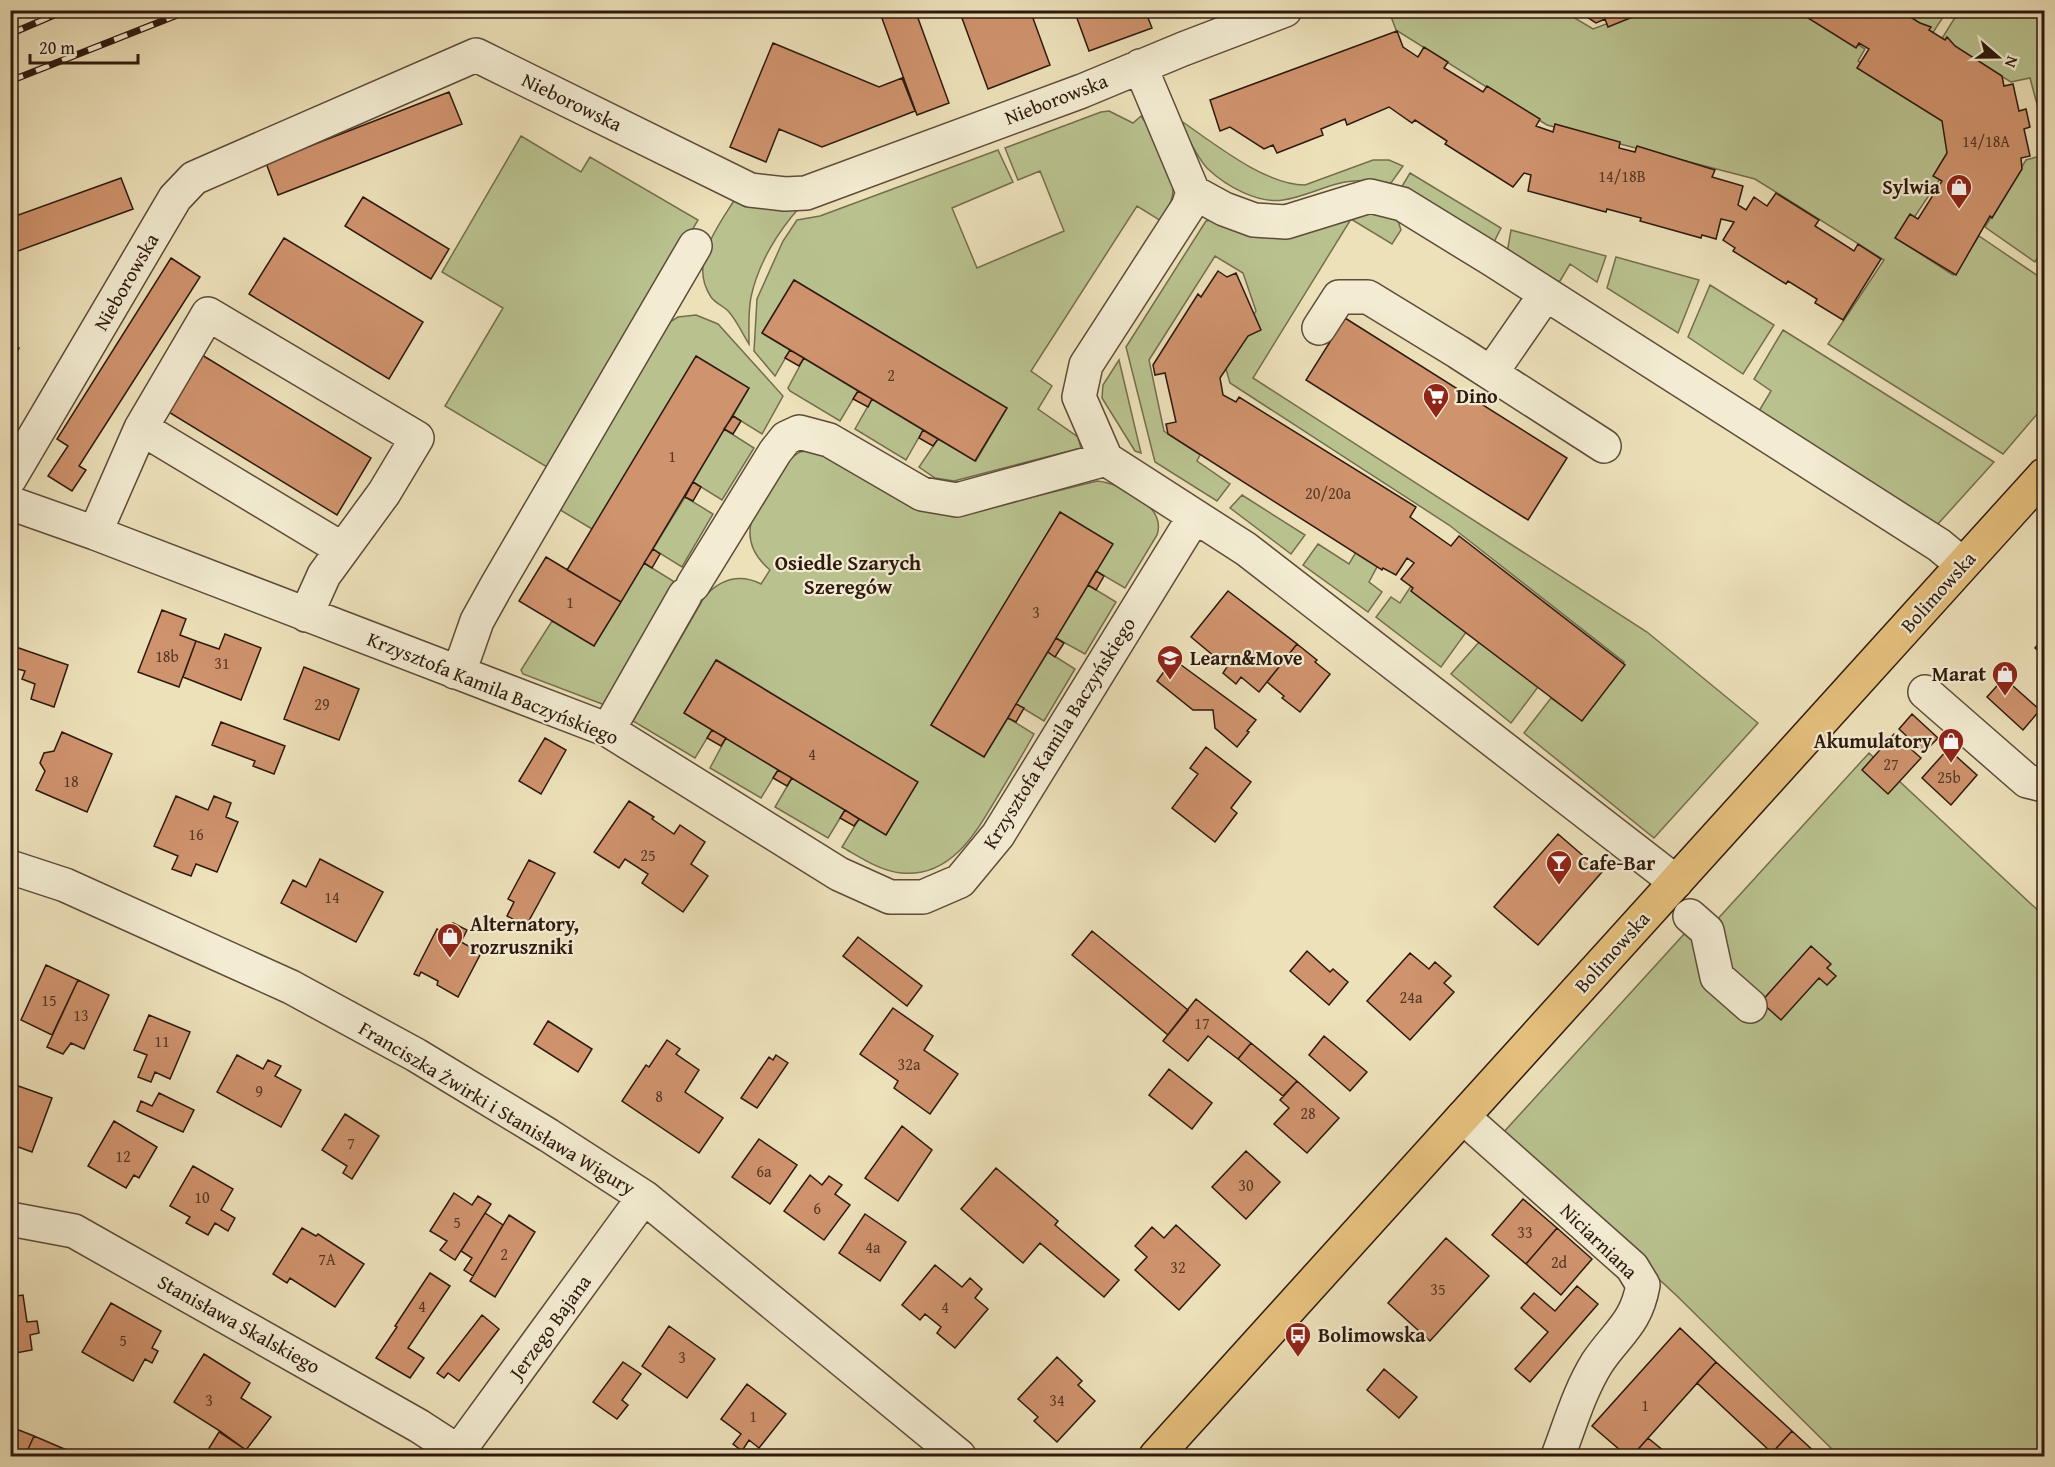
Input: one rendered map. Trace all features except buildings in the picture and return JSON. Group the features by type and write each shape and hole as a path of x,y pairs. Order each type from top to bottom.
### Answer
{"main road":[{"name":"Bolimowska","path":"1156,1456 2044,475"}],"street":[{"name":"Nieborowska","path":"10,478 175,198 194,178 476,55 750,190 785,194 806,193 1082,91 1285,10"},
{"path":"1140,66 1193,192 1224,209 1254,220 1286,222 1370,196 1402,204 1939,545 1962,564"},
{"path":"1193,192 1188,207 1086,365 1080,397 1106,459 1246,549 1676,882"},
{"path":"456,672 464,658 477,621 497,585 695,246"},
{"path":"1491,373 1545,295"},
{"path":"1319,328 1339,297 1368,297 1604,446"},
{"path":"95,533 141,428 208,314 417,438 384,493 324,575 306,615"},
{"path":"141,428 342,549"},
{"path":"608,730 689,590 786,438 799,432 829,440 922,494 957,500 1106,459"},
{"name":"Krzysztofa Kamila Baczyńskiego","path":"10,503 95,533 608,730 840,874 890,897 923,897 960,881 998,835 1194,517"},
{"path":"1925,692 2027,781 2044,785"},
{"name":"Franciszka Żwirki i Stanisława Wigury","path":"10,867 65,885 291,987 416,1055 548,1135 644,1197 959,1456"},
{"path":"1690,916 1707,931 1717,977 1750,1006"},
{"name":"Niciarniana","path":"1463,1117 1632,1267 1643,1285 1640,1303 1628,1325 1598,1362 1580,1395 1558,1456"},
{"name":"Jerzego Bajana","path":"457,1454 644,1197"},
{"name":"Stanisława Skalskiego","path":"10,1219 74,1231 419,1426 457,1454"}],"green space":[{"path":"1894,10 1947,11 1932,34"},
{"path":"1389,11 1563,11 1593,29 1641,11 1805,11 1865,49 1858,61 1958,123 1960,149 1899,240 1953,275 1979,236 2044,280 2044,406 2003,454 1828,344 1884,260 1755,179 1547,125 1396,30"},
{"path":"1959,11 2028,11 2044,21 2044,103 2038,108 2030,78 2011,82 1941,40"},
{"path":"1109,111 1133,123 1141,116 1157,141 1166,162 1173,194 1161,221 1137,206 1031,371 1052,386 1038,409 1078,437 1081,448 954,481 935,478 919,467 938,439 976,461 1007,408 794,280 762,333 790,350 775,376 754,351 757,299 783,241 797,220 820,216 998,150 1013,182 952,208 977,268 1064,231 1040,171 1018,180 1005,148"},
{"path":"1177,118 1255,170 1289,183 1305,185 1373,160 1389,160 1403,166 1391,183 1351,181 1291,199 1273,201 1263,199 1233,187 1208,169"},
{"path":"521,136 581,172 590,157 698,220 552,470 445,406 503,308 442,272"},
{"path":"2044,155 2044,247 2035,262 1985,227 2026,160"},
{"path":"1410,173 1501,228 1493,244 1401,188"},
{"path":"735,199 800,207 777,237 754,285 750,303 749,344 732,316 711,297 705,284 703,271 708,246"},
{"path":"1366,211 1389,215 1398,221 1401,230 1392,244 1351,219 1253,378 1647,632 1758,723 1654,838 1524,733 1551,698 1581,720 1624,662 1449,525 1230,383 1224,362 1256,311 1243,273 1215,256 1149,360 1164,431 1200,455 1197,461 1230,484 1217,501 1155,462 1126,347 1206,221 1221,218"},
{"path":"1511,230 1606,256 1597,282 1570,264 1560,281 1554,282 1507,253"},
{"path":"1616,257 1699,280 1678,333 1607,288"},
{"path":"1710,285 1774,325 1743,374 1688,337"},
{"path":"696,315 718,324 783,396 762,434 733,416 749,388 592,529 552,505 665,325 678,317"},
{"path":"1783,330 1994,462 1937,525 1759,411 1771,391 1754,379"},
{"path":"804,358 858,391 840,421 788,388"},
{"path":"1119,360 1141,453 1135,451 1102,398 1103,385"},
{"path":"872,399 923,430 906,460 855,429"},
{"path":"724,429 754,448 722,500 693,482"},
{"path":"823,450 923,509 935,513 957,516 1097,481 1117,486 1139,498 1155,515 1158,524 1157,535 1125,588 1096,571 1060,513 931,725 984,757 1008,718 1034,734 972,837 949,860 919,873 885,870 842,847 859,819 886,835 917,782 717,660 684,713 712,730 695,758 633,721 705,596 717,585 738,578 761,584 770,570 757,556 751,542 750,527 754,513 791,458 800,452"},
{"path":"1242,495 1305,535 1291,554 1230,508"},
{"path":"685,497 713,514 682,567 653,549"},
{"path":"1318,544 1349,564 1356,552 1378,565 1369,582 1382,592 1368,612 1303,565"},
{"path":"644,563 681,586 610,707 523,674 521,670 552,621 594,646"},
{"path":"1088,585 1116,602 1085,654 1056,638"},
{"path":"1411,586 1467,631 1441,667 1376,617 1391,597 1400,603"},
{"path":"1480,641 1538,687 1511,723 1451,674"},
{"path":"1048,652 1075,669 1044,721 1016,704"},
{"path":"726,738 778,770 761,798 710,768"},
{"path":"1869,753 2044,916 2044,1456 1839,1456 1677,1296 1502,1134 1686,932 1714,923"},
{"path":"792,778 845,810 828,838 775,807"}],"railway":[{"path":"10,34 66,10"},
{"path":"10,81 190,10"}],"place":[{"name":"Sylwia","path":"1959,210"},
{"name":"Dino","path":"1436,419"},
{"name":"Learn&Move","path":"1170,681"},
{"name":"Marat","path":"2005,697"},
{"name":"Akumulatory","path":"1951,764"},
{"name":"Cafe-Bar","path":"1559,886"},
{"name":"Alternatory, rozruszniki","path":"450,959"},
{"name":"Bolimowska","path":"1298,1358"}],"district":[{"name":"Osiedle Szarych Szeregów","path":"848,575"}]}
